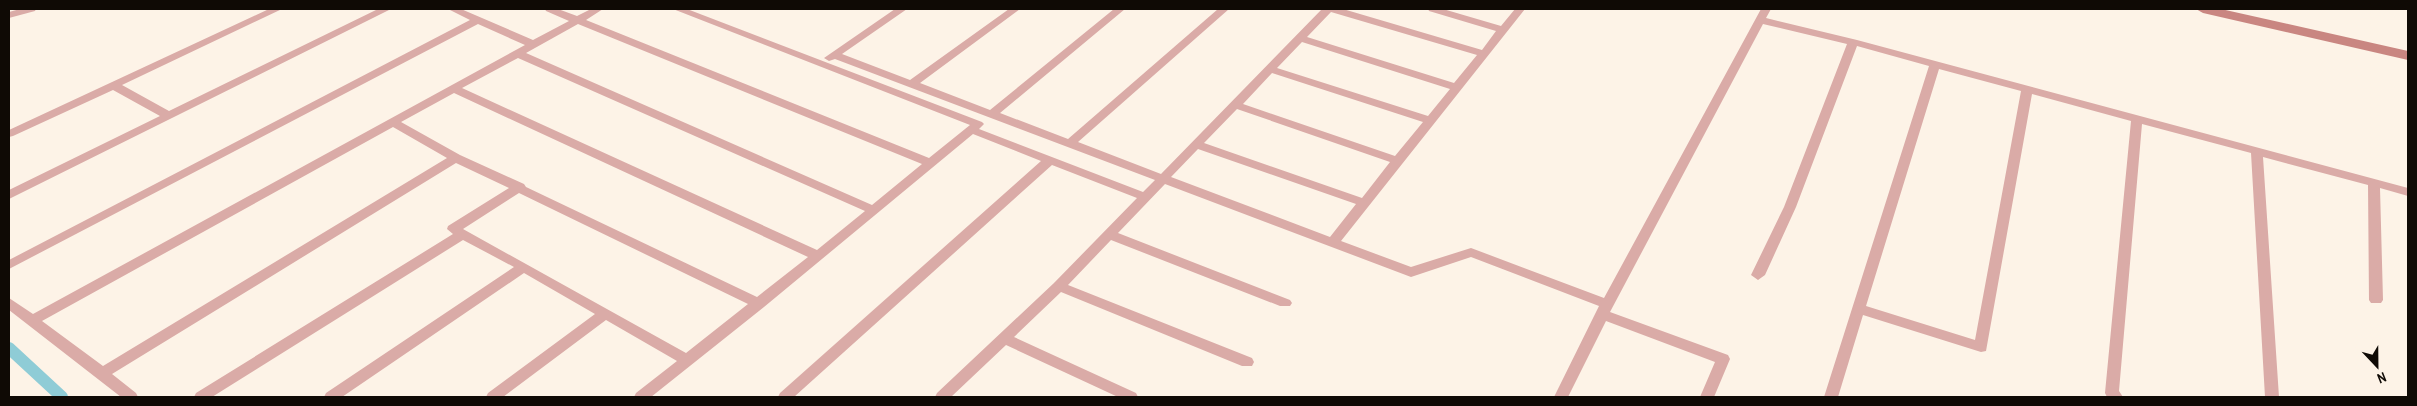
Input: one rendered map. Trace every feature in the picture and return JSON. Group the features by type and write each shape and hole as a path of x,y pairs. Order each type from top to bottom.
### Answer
{"main road":[{"path":"2203,9 2245,12 2408,56"},
{"path":"2274,20 2408,46"}],"street":[{"path":"9,15 31,9"},
{"path":"9,134 277,9"},
{"path":"9,195 386,9"},
{"path":"453,9 533,44"},
{"path":"550,9 931,163"},
{"path":"31,320 598,9"},
{"path":"641,397 759,304 978,124 678,9"},
{"path":"821,64 902,9"},
{"path":"912,84 1015,9"},
{"path":"992,114 1120,9"},
{"path":"1069,144 1224,9"},
{"path":"942,397 1059,286 1328,9"},
{"path":"1333,9 1484,54"},
{"path":"1433,9 1503,30"},
{"path":"1332,243 1520,9"},
{"path":"1561,397 1604,309 1763,14 1935,66 2408,192"},
{"path":"9,265 478,20"},
{"path":"1300,38 1457,88"},
{"path":"1758,275 1790,207 1853,42"},
{"path":"516,53 874,210"},
{"path":"834,55 1411,272 1471,252 1723,359 1707,397"},
{"path":"1831,397 1935,66"},
{"path":"1270,69 1430,121"},
{"path":"113,85 169,116"},
{"path":"452,88 818,256"},
{"path":"1859,308 1981,347 2027,91"},
{"path":"1236,105 1398,161"},
{"path":"2116,397 2112,393 2137,120"},
{"path":"393,122 456,158 520,187 759,304"},
{"path":"972,130 1145,197"},
{"path":"1197,145 1364,202"},
{"path":"2257,152 2272,397"},
{"path":"102,373 456,158"},
{"path":"785,397 1050,160"},
{"path":"2374,183 2376,300"},
{"path":"520,187 453,229 461,235 524,267 687,360"},
{"path":"1108,234 1285,303"},
{"path":"201,397 461,235"},
{"path":"331,397 524,267"},
{"path":"1059,286 1247,362"},
{"path":"9,303 131,397"},
{"path":"493,397 605,314"},
{"path":"1003,338 1131,397"}],"waterway":[{"path":"9,348 62,397"}]}
